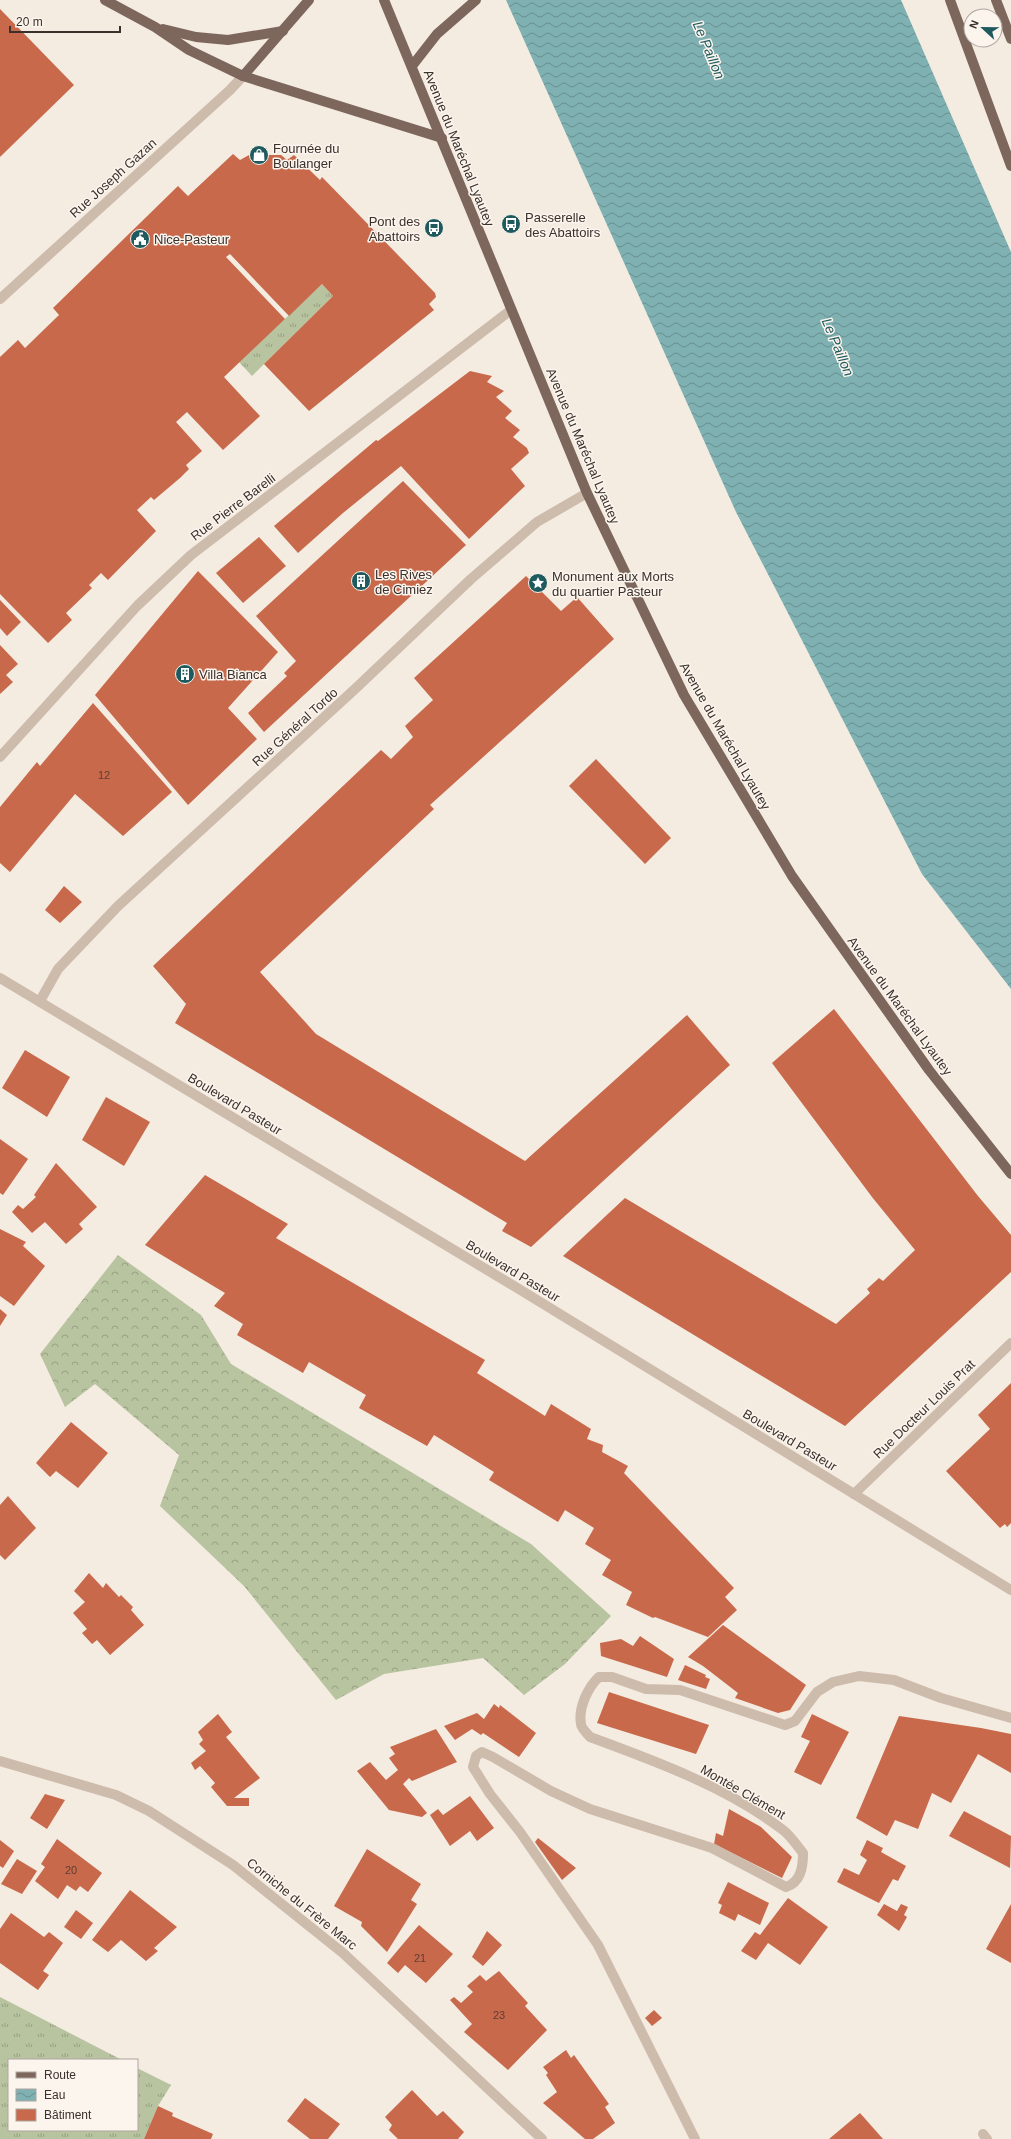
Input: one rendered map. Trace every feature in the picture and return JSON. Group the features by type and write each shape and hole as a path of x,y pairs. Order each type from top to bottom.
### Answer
{"main road":[{"path":"105,0 155,27 189,50 243,76 442,138"},
{"path":"243,76 309,0"},
{"name":"Avenue du Maréchal Lyautey","path":"384,0 587,492 684,695 792,876 929,1070 1011,1174"},
{"path":"412,66 446,26 476,0"},
{"path":"950,0 1011,166"},
{"path":"996,0 1011,39"},
{"path":"155,27 196,37 228,40 283,31"}],"street":[{"name":"Rue Joseph Gazan","path":"0,299 230,90 243,76"},
{"name":"Rue Pierre Barelli","path":"0,757 136,606 191,555 511,310"},
{"name":"Rue Général Tordo","path":"40,1001 58,969 123,901 349,695 471,580 537,522 587,492"},
{"name":"Boulevard Pasteur","path":"0,978 514,1286 1011,1590"},
{"name":"Rue Docteur Louis Prat","path":"854,1494 1011,1343"},
{"name":"Montée Clément","path":"694,2139 598,1945 520,1832 490,1794 473,1767 476,1756 482,1752 493,1757 551,1791 590,1809 712,1848 786,1887 792,1885 803,1870 803,1853 784,1831 752,1809 674,1768 590,1737 580,1725 581,1710 592,1684 599,1677 612,1677 646,1689 680,1690 785,1724 795,1721 817,1692 833,1682 860,1676 894,1680 941,1698 1011,1718"},
{"name":"Corniche du Frère Marc","path":"0,1761 116,1795 149,1811 233,1865 343,1953 542,2139"}],"green space":[{"path":"322,284 333,296 252,376 239,362"},
{"path":"118,1255 201,1315 231,1364 531,1544 611,1616 565,1664 524,1695 483,1658 384,1674 336,1700 244,1586 160,1506 179,1455 95,1384 65,1407 40,1354"},
{"path":"0,1997 120,2059 8,2059 8,2131 138,2131 138,2068 171,2085 158,2106 144,2139 0,2139"}],"water":[{"name":"Le Paillon","path":"506,0 901,0 1011,252 1011,989 922,874 736,512"}],"building":[{"path":"0,9 74,85 0,157"},
{"path":"233,154 240,160 249,155 281,155 287,160 294,155 320,180 322,177 435,293 436,297 429,304 434,310 309,411 264,364 333,296 322,284 289,316 230,254 226,257 285,319 224,377 260,416 223,450 187,412 176,422 202,451 186,465 189,469 180,478 154,500 151,497 137,510 156,531 108,580 101,573 89,585 92,588 66,613 72,620 48,643 0,594 0,357 18,340 25,348 59,315 53,308 178,186 188,196"},
{"path":"470,371 492,376 487,382 504,391 496,397 512,411 505,418 520,430 513,437 527,448 529,453 511,469 525,486 469,539 401,466 343,513 298,553 274,526 376,440 378,441"},
{"name":"Les Rives de Cimiez","path":"403,481 466,545 264,732 248,713 287,676 284,673 296,661 256,616"},
{"path":"259,537 286,566 243,603 216,573"},
{"name":"Villa Bianca","path":"198,571 278,652 228,708 257,739 188,805 95,695"},
{"path":"526,576 561,611 577,597 614,639 430,805 434,809 260,972 316,1034 525,1161 687,1015 730,1065 531,1247 502,1231 507,1223 175,1023 186,1004 153,966 381,750 391,759 413,737 405,726 433,700 414,678"},
{"path":"0,600 21,622 7,636 0,628"},
{"path":"0,645 18,664 6,675 13,682 0,694"},
{"path":"93,703 172,792 123,836 75,794 10,872 0,863 0,807 37,762 40,766"},
{"path":"596,759 671,838 645,864 569,786"},
{"path":"64,886 82,902 60,923 45,910"},
{"path":"834,1009 978,1196 1011,1235 1011,1272 845,1426 563,1256 625,1198 836,1324 870,1293 867,1289 879,1278 883,1281 915,1250 872,1197 772,1063"},
{"path":"25,1050 70,1077 47,1117 2,1088"},
{"path":"106,1097 150,1122 124,1166 82,1140"},
{"path":"0,1139 28,1159 3,1195 0,1193"},
{"path":"56,1163 97,1207 79,1224 83,1229 66,1244 45,1222 32,1233 12,1212 18,1205 23,1209 36,1197 34,1195"},
{"path":"205,1175 288,1224 276,1238 485,1360 477,1373 545,1416 551,1404 591,1429 587,1439 603,1445 602,1452 628,1466 624,1473 734,1588 725,1597 737,1610 708,1637 655,1617 653,1618 626,1605 632,1592 602,1575 611,1560 585,1544 594,1528 565,1510 558,1522 489,1480 494,1472 434,1435 427,1446 359,1408 366,1395 309,1362 303,1373 237,1335 243,1324 214,1306 225,1293 145,1245"},
{"path":"0,1229 26,1242 23,1246 45,1266 14,1306 0,1296"},
{"path":"0,1309 7,1315 0,1326"},
{"path":"1011,1383 1011,1523 1007,1527 1005,1524 1000,1528 946,1471 990,1429 978,1415"},
{"path":"71,1422 108,1453 78,1488 56,1471 50,1477 36,1463"},
{"path":"8,1496 36,1528 5,1560 0,1555 0,1505"},
{"path":"89,1573 103,1588 106,1583 119,1597 121,1595 133,1607 131,1610 144,1625 110,1655 97,1640 92,1644 82,1633 87,1629 73,1613 85,1602 74,1591"},
{"path":"723,1625 806,1685 790,1710 778,1713 735,1698 738,1693 703,1666 688,1657"},
{"path":"640,1636 674,1659 667,1677 601,1656 600,1643 621,1639 633,1646"},
{"path":"685,1665 706,1675 705,1677 710,1679 706,1689 678,1680"},
{"path":"609,1692 709,1725 696,1754 597,1723"},
{"path":"494,1704 499,1708 500,1705 536,1733 519,1757 483,1733 481,1735 472,1729 455,1740 444,1726 477,1713 484,1719"},
{"path":"218,1714 232,1732 226,1737 260,1778 234,1798 249,1798 249,1806 227,1806 211,1787 215,1783 200,1766 195,1770 191,1763 206,1751 199,1744 203,1740 198,1732"},
{"path":"812,1714 849,1732 821,1785 794,1772 810,1741 801,1737"},
{"path":"899,1716 1011,1734 1011,1773 978,1754 951,1803 932,1793 918,1829 895,1820 887,1836 856,1818"},
{"path":"436,1729 457,1762 412,1781 409,1778 403,1784 427,1813 422,1817 389,1810 357,1771 370,1762 386,1780 398,1770 389,1758 395,1754 390,1747"},
{"path":"45,1794 65,1800 47,1829 30,1818"},
{"path":"470,1796 494,1828 477,1841 470,1831 450,1846 430,1815 438,1809 443,1815"},
{"path":"729,1809 761,1827 792,1857 782,1878 714,1844 716,1833 723,1836"},
{"path":"964,1811 1011,1836 1010,1868 949,1836"},
{"path":"538,1838 576,1868 562,1880 535,1842"},
{"path":"57,1839 102,1873 88,1892 80,1886 76,1891 67,1885 58,1899 35,1881 45,1867 41,1864"},
{"path":"0,1840 14,1851 3,1868 0,1866"},
{"path":"867,1840 883,1848 881,1852 906,1866 898,1881 893,1879 879,1903 837,1882 844,1868 859,1875 867,1860 860,1855"},
{"path":"367,1849 421,1884 411,1900 417,1904 387,1952 361,1926 362,1922 334,1906"},
{"path":"17,1859 37,1871 22,1894 1,1884"},
{"path":"728,1882 769,1903 760,1925 738,1914 735,1921 719,1913 722,1905 718,1903"},
{"path":"130,1890 177,1927 154,1948 158,1951 146,1961 121,1940 108,1952 92,1940"},
{"path":"788,1898 828,1927 800,1965 768,1943 756,1960 741,1951 755,1932 760,1935"},
{"path":"884,1904 897,1911 901,1904 908,1907 904,1915 907,1917 899,1931 877,1915"},
{"path":"1011,1904 1011,1963 986,1949"},
{"path":"76,1910 93,1923 81,1939 64,1927"},
{"path":"11,1913 44,1937 49,1932 63,1943 43,1971 49,1975 38,1990 0,1963 0,1929"},
{"path":"419,1925 453,1954 426,1983 405,1965 398,1973 387,1963"},
{"path":"487,1931 502,1945 483,1966 472,1957"},
{"path":"499,1971 528,2003 525,2006 547,2030 508,2070 464,2032 472,2024 450,2000 454,1997 461,2003 473,1992 467,1986 480,1975 486,1981"},
{"path":"654,2010 662,2018 652,2026 645,2018"},
{"path":"566,2050 571,2058 574,2055 609,2104 605,2107 615,2123 593,2139 585,2139 543,2103 557,2092 546,2075 548,2073 543,2067"},
{"path":"412,2090 437,2116 443,2111 464,2132 458,2139 398,2139 389,2130 392,2125 385,2117"},
{"path":"305,2098 340,2124 328,2139 310,2139 287,2121"},
{"path":"158,2106 173,2113 172,2116 213,2134 211,2139 144,2139"},
{"path":"860,2113 883,2139 829,2139"}],"place":[{"name":"Fournée du Boulanger","path":"259,155"},
{"name":"Passerelle des Abattoirs","path":"511,224"},
{"name":"Pont des Abattoirs","path":"434,228"},
{"name":"Nice-Pasteur","path":"140,239"},
{"name":"Les Rives de Cimiez","path":"361,581"},
{"name":"Monument aux Morts du quartier Pasteur","path":"538,583"},
{"name":"Villa Bianca","path":"185,674"}]}
